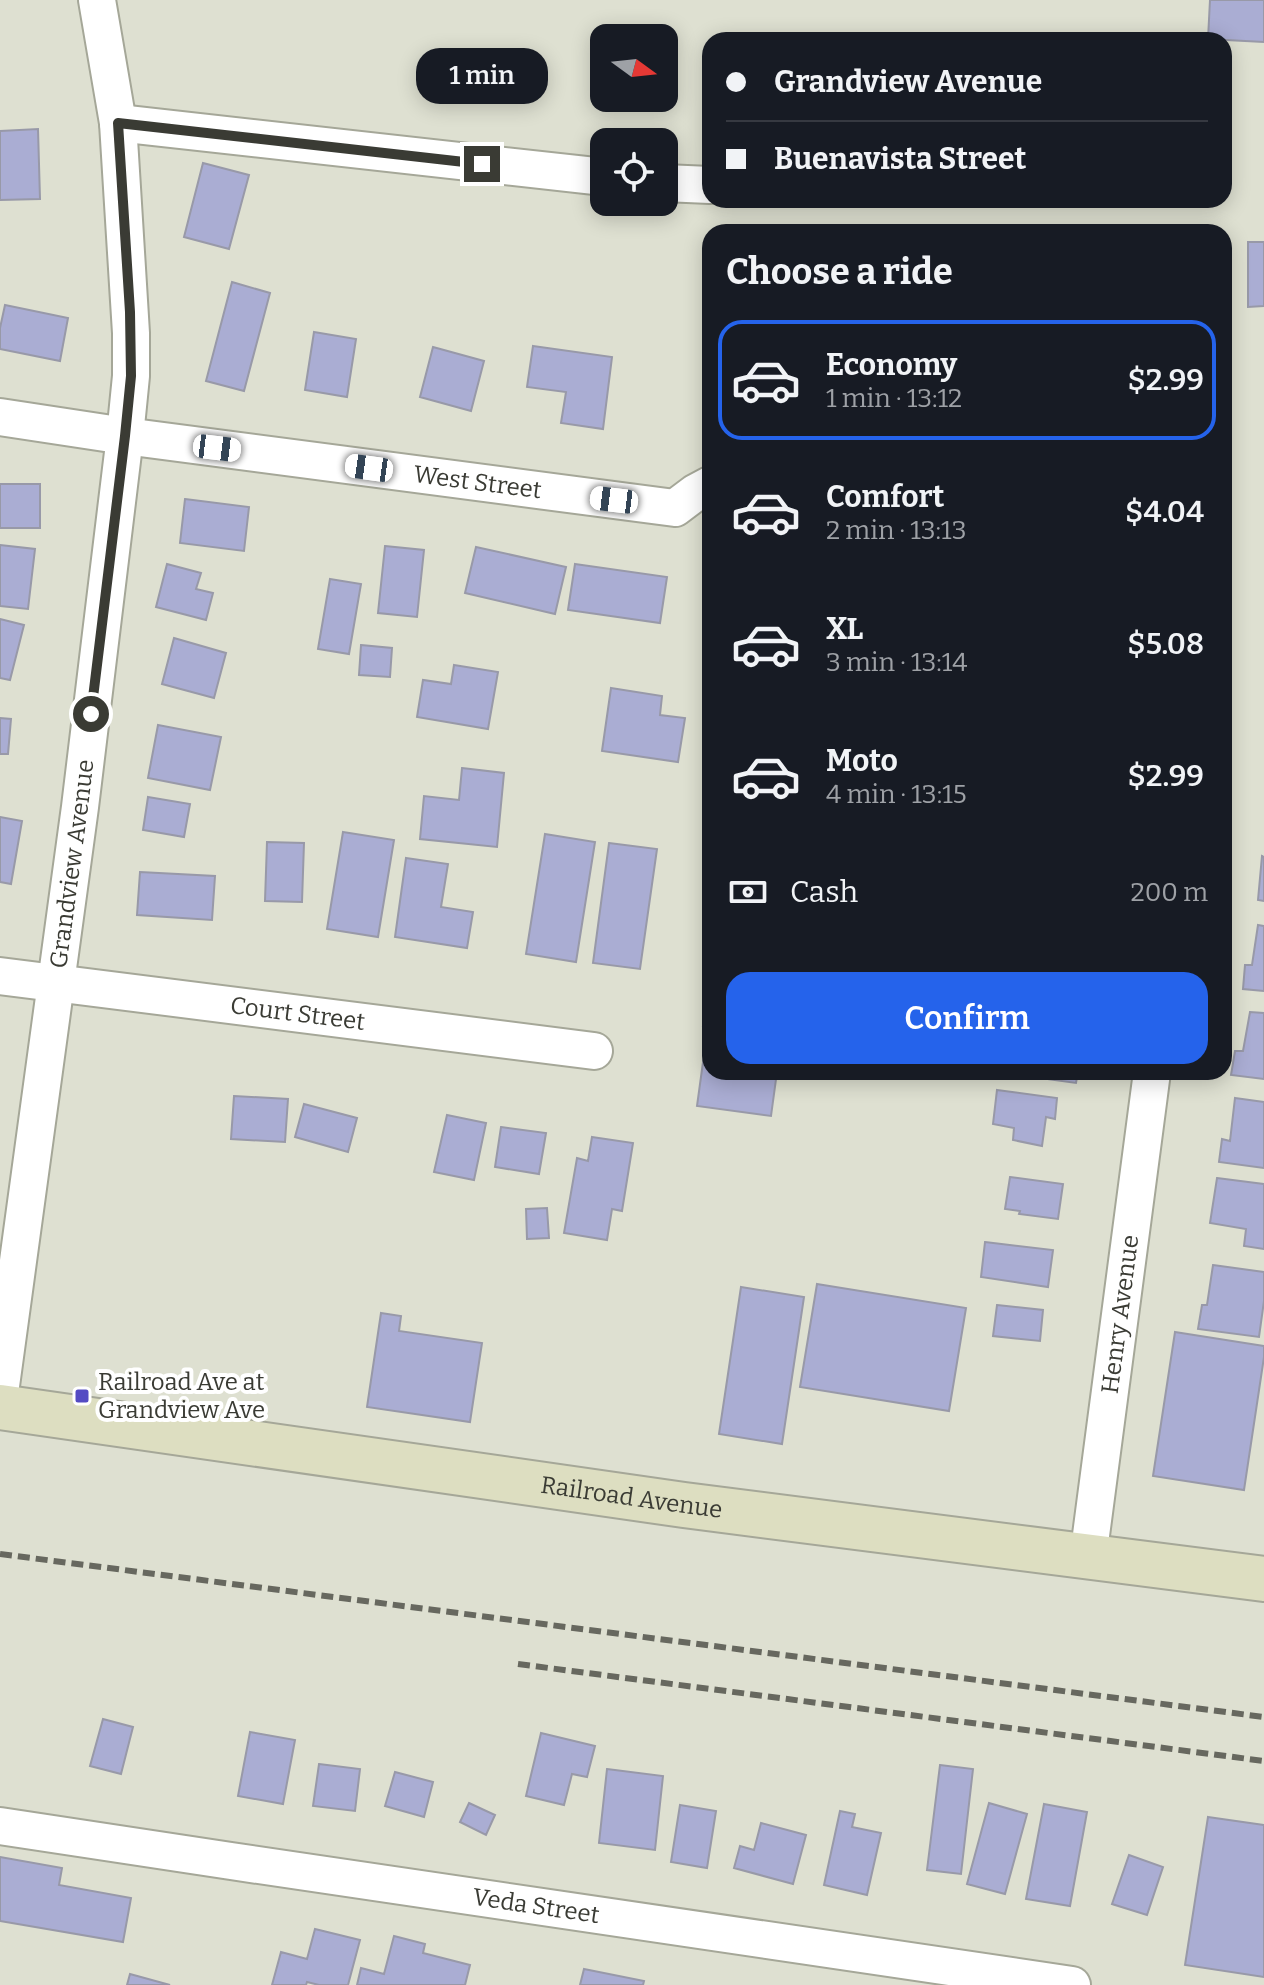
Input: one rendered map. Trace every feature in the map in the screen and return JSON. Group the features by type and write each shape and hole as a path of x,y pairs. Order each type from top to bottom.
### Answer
{"main road":[{"name":"Railroad Avenue","path":"0,1407 684,1505 1264,1579"}],"street":[{"name":"Grandview Avenue","path":"0,1393 82,791 131,376 118,123 97,0"},
{"path":"118,123 590,175"},
{"path":"678,184 702,185"},
{"name":"West Street","path":"0,417 675,508 702,489"},
{"name":"Court Street","path":"0,976 594,1051"},
{"name":"Henry Avenue","path":"1088,1558 1151,1080"},
{"name":"Veda Street","path":"0,1826 1072,1985"}],"building":[{"path":"1210,0 1264,0 1264,42 1232,40 1232,32 1208,32"},
{"path":"38,129 40,199 0,200 0,131"},
{"path":"203,163 249,175 229,249 184,237"},
{"path":"1248,242 1264,242 1264,306 1248,307"},
{"path":"232,282 270,293 244,391 206,381"},
{"path":"5,305 68,318 60,361 0,349"},
{"path":"314,332 356,339 347,397 305,390"},
{"path":"533,346 612,357 603,429 561,423 566,392 527,387"},
{"path":"433,347 484,361 471,411 420,397"},
{"path":"0,484 40,484 40,528 0,528"},
{"path":"185,499 249,507 244,551 180,543"},
{"path":"0,545 35,549 28,609 0,606"},
{"path":"385,546 424,550 417,617 378,613"},
{"path":"476,547 566,567 555,614 465,593"},
{"path":"167,564 201,573 196,589 213,593 206,620 156,607"},
{"path":"575,564 667,577 660,623 568,610"},
{"path":"330,579 361,584 349,654 318,649"},
{"path":"0,619 24,625 10,680 0,678"},
{"path":"174,638 226,653 214,698 162,684"},
{"path":"361,645 392,648 390,677 359,675"},
{"path":"454,665 498,672 488,729 417,717 423,680 451,684"},
{"path":"611,688 662,696 660,715 685,718 678,762 602,751"},
{"path":"0,718 11,719 8,754 0,754"},
{"path":"158,725 221,737 210,790 148,778"},
{"path":"462,768 504,773 497,847 420,839 424,796 459,800"},
{"path":"148,797 190,804 184,837 143,830"},
{"path":"0,817 22,821 11,884 0,882"},
{"path":"343,832 394,840 378,937 327,929"},
{"path":"545,834 595,842 576,962 526,954"},
{"path":"267,842 304,843 302,902 265,901"},
{"path":"609,843 657,849 640,969 593,963"},
{"path":"1264,857 1264,901 1258,900"},
{"path":"406,858 448,864 441,907 473,912 467,948 395,937"},
{"path":"140,872 215,876 212,920 137,915"},
{"path":"1258,925 1264,926 1264,991 1243,989 1245,965 1252,965"},
{"path":"1250,1012 1264,1013 1264,1079 1232,1075 1235,1051 1243,1051"},
{"path":"702,1070 702,1080 776,1080 771,1116 697,1106"},
{"path":"997,1090 1057,1098 1055,1119 1046,1117 1042,1146 1013,1140 1014,1128 993,1124"},
{"path":"234,1096 288,1099 285,1142 231,1139"},
{"path":"1235,1098 1264,1102 1264,1168 1219,1162 1222,1139 1230,1141"},
{"path":"304,1104 357,1118 348,1152 295,1137"},
{"path":"447,1115 486,1123 474,1180 434,1172"},
{"path":"501,1127 546,1133 539,1174 495,1167"},
{"path":"592,1137 633,1143 622,1211 612,1209 607,1240 564,1233 577,1158 588,1161"},
{"path":"1010,1177 1063,1184 1058,1219 1005,1209"},
{"path":"1217,1178 1264,1184 1264,1249 1244,1246 1246,1229 1210,1223"},
{"path":"547,1208 549,1238 527,1239 526,1209"},
{"path":"985,1242 1053,1250 1048,1287 981,1277"},
{"path":"1213,1265 1264,1272 1259,1337 1198,1329 1202,1305 1207,1305"},
{"path":"817,1284 966,1308 949,1411 800,1387"},
{"path":"741,1287 804,1297 782,1444 719,1434"},
{"path":"997,1305 1043,1310 1040,1341 993,1336"},
{"path":"381,1313 401,1316 399,1331 482,1343 470,1422 367,1407"},
{"path":"1175,1332 1264,1346 1244,1490 1153,1476"},
{"path":"103,1719 133,1727 121,1774 90,1766"},
{"path":"250,1732 295,1740 283,1804 238,1796"},
{"path":"541,1733 595,1746 587,1777 572,1774 564,1805 526,1796"},
{"path":"319,1764 360,1769 355,1811 313,1806"},
{"path":"940,1765 973,1769 961,1874 927,1870"},
{"path":"607,1769 663,1776 655,1850 599,1843"},
{"path":"395,1772 433,1782 424,1817 385,1806"},
{"path":"469,1803 495,1815 486,1835 460,1822"},
{"path":"989,1803 1027,1814 1005,1894 967,1884"},
{"path":"1044,1804 1087,1812 1070,1906 1026,1899"},
{"path":"680,1805 716,1811 707,1868 671,1862"},
{"path":"840,1811 855,1814 852,1827 881,1833 867,1895 824,1885"},
{"path":"1208,1817 1264,1825 1264,1977 1185,1965"},
{"path":"761,1823 806,1835 793,1884 734,1868 740,1846 754,1850"},
{"path":"1129,1855 1163,1867 1147,1915 1112,1904"},
{"path":"0,1857 62,1868 59,1885 131,1898 123,1942 0,1921"},
{"path":"315,1929 360,1940 348,1985 307,1982 306,1985 272,1985 281,1952 307,1959"},
{"path":"394,1936 425,1944 423,1953 470,1965 465,1985 357,1985 361,1968 384,1974"},
{"path":"584,1969 644,1981 643,1985 580,1985"},
{"path":"130,1974 170,1985 127,1985"}],"railway":[{"path":"0,1554 1264,1717"},
{"path":"518,1664 1264,1761"}],"place":[{"name":"Railroad Ave at Grandview Ave","path":"82,1396"}],"route":[{"path":"91,714 131,376 118,123 482,164"}]}
